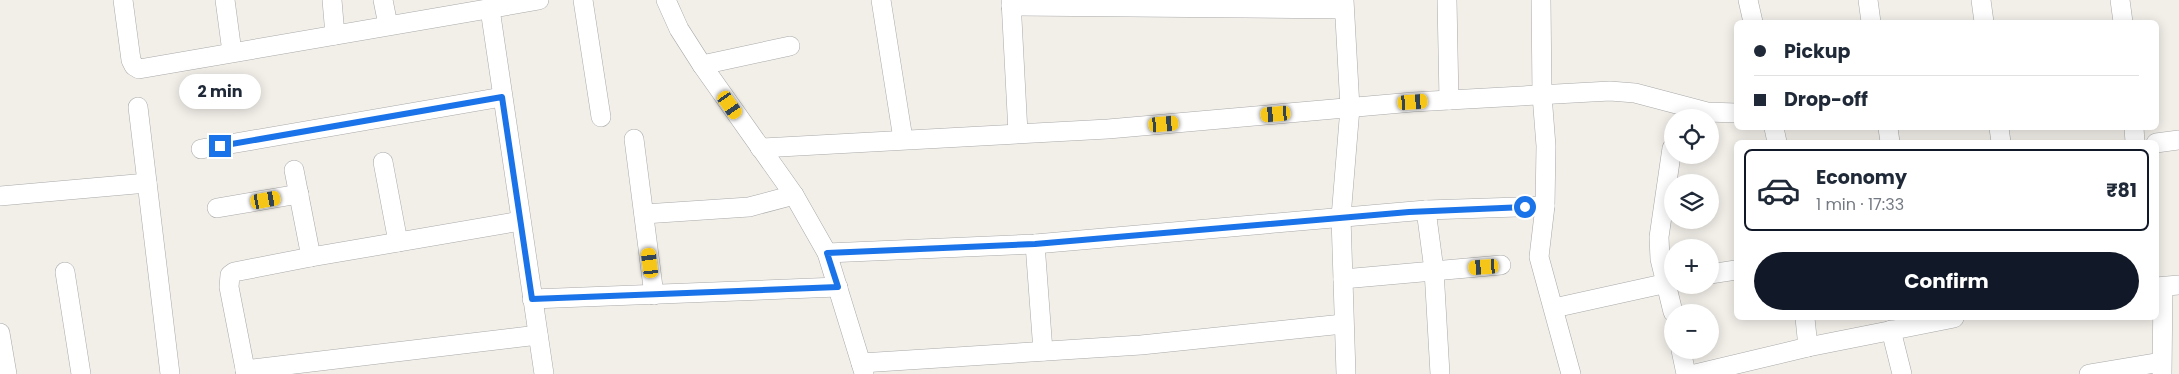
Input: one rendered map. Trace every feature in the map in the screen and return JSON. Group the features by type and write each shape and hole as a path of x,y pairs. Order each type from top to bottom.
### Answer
{"street":[{"path":"123,0 131,60 139,69 388,25 451,7 490,9 538,0"},
{"path":"225,0 232,52"},
{"path":"332,0 335,35"},
{"path":"383,0 388,25"},
{"path":"583,0 601,117"},
{"path":"666,0 679,29 702,65 794,195 827,253 862,368 1044,351 1141,345 1343,324"},
{"path":"881,0 903,140"},
{"path":"1447,0 1449,100"},
{"path":"1541,0 1542,95 1546,146 1545,206 1539,257 1571,374"},
{"path":"1748,0 1753,20"},
{"path":"1868,0 1871,20"},
{"path":"1981,0 1984,20"},
{"path":"2120,0 2123,20"},
{"path":"1018,133 1011,3 1344,5 1350,108 1341,217 1346,374"},
{"path":"490,9 544,374"},
{"path":"702,65 790,46"},
{"path":"760,148 1108,129 1449,100 1624,91 1676,109"},
{"path":"202,149 502,97"},
{"path":"138,107 170,374"},
{"path":"1719,114 1734,113"},
{"path":"634,140 654,295"},
{"path":"2159,143 2179,140"},
{"path":"383,162 398,242"},
{"path":"1664,269 1660,259 1659,236 1670,164"},
{"path":"294,170 311,257"},
{"path":"0,196 147,183"},
{"path":"218,208 298,194"},
{"path":"644,214 749,207 794,195"},
{"path":"827,253 1035,244 1426,210 1545,206"},
{"path":"1426,210 1434,270 1440,374"},
{"path":"522,221 234,272 230,275 230,287 246,372 538,335"},
{"path":"1035,244 1044,351"},
{"path":"1343,280 1434,270 1501,266"},
{"path":"1719,273 1734,270"},
{"path":"65,272 81,374"},
{"path":"1554,308 1664,284"},
{"path":"2090,374 2162,368 2166,286"},
{"path":"532,299 838,287"},
{"path":"1804,320 1808,347"},
{"path":"1695,374 1808,347 1891,330 1920,321"},
{"path":"1891,330 1902,374"},
{"path":"0,334 7,374"},
{"path":"1683,359 1686,374"}],"route":[{"path":"220,146 502,97 522,221 532,299 838,287 827,253 1035,244 1426,210 1525,207"}]}
